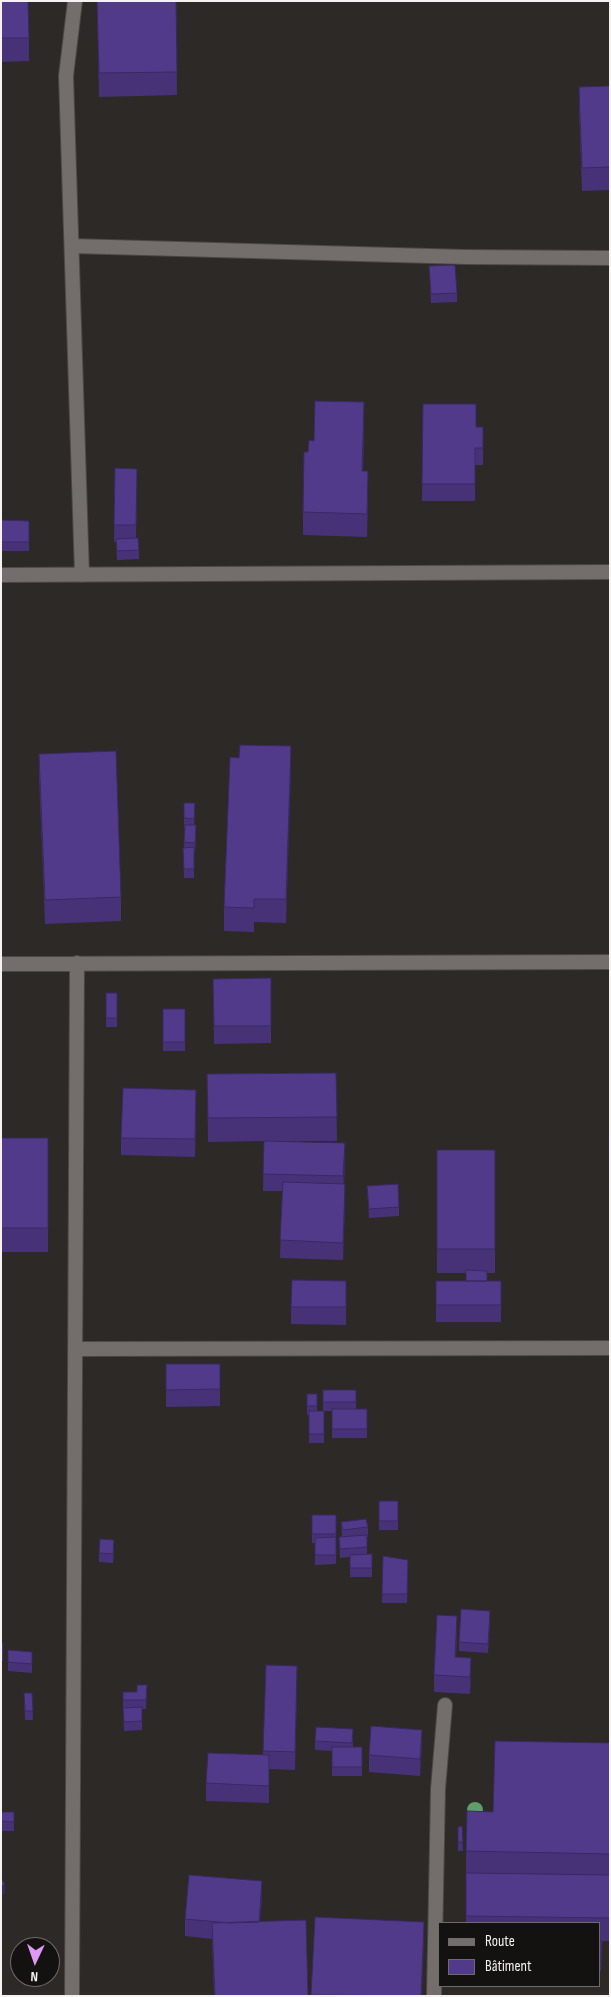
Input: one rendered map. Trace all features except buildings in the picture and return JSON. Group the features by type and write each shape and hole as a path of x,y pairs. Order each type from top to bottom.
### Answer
{"street":[{"path":"76,1 66,76 82,575"},
{"path":"72,246 466,257 610,258"},
{"path":"1,574 610,572"},
{"path":"1,964 610,962"},
{"path":"72,1996 77,963"},
{"path":"75,1349 610,1348"},
{"path":"434,1996 438,1789 445,1705"}]}
